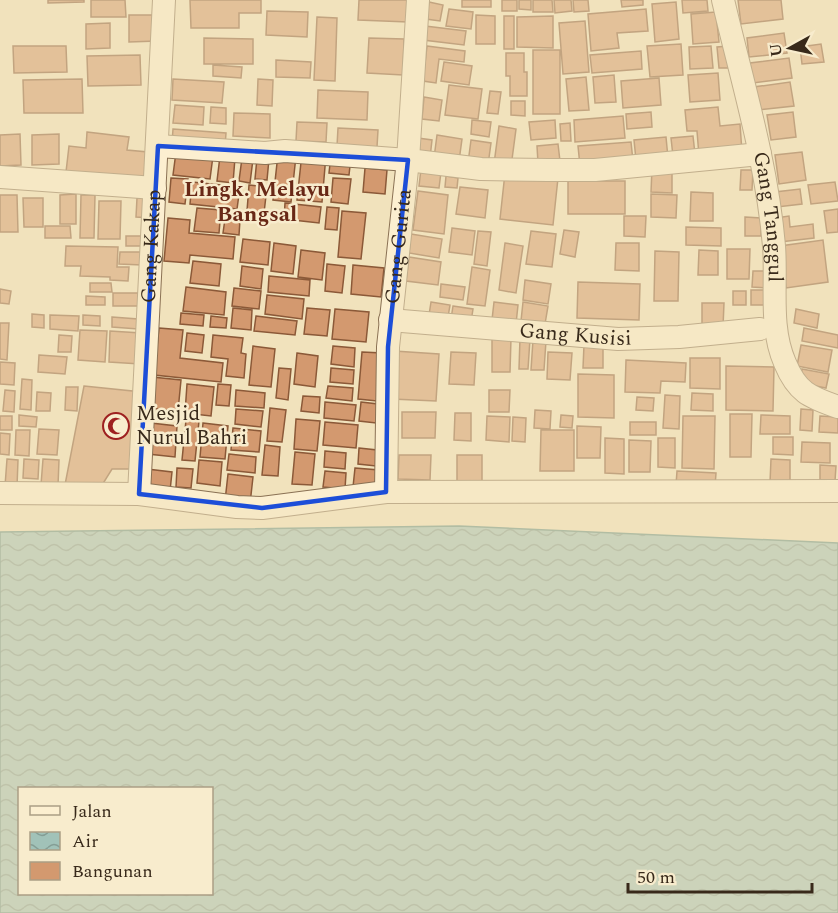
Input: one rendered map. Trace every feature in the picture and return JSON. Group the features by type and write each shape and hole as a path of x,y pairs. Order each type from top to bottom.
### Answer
{"street":[{"name":"Gang Kakap","path":"139,494 164,0"},
{"name":"Gang Gurita","path":"386,492 390,320 408,160 418,0"},
{"name":"Gang Tanggul","path":"723,0 760,154 774,245 776,328 784,362 802,392 811,398 838,407"},
{"path":"158,146 265,153 285,151 408,160 481,170 595,170 760,154"},
{"path":"0,177 155,188"},
{"name":"Gang Kusisi","path":"390,320 618,339 679,337 760,329"},
{"path":"0,493 139,494 237,507 262,508 386,492 838,491"}],"highlighted area":[{"path":"158,146 408,160 388,347 386,492 262,508 139,494"}],"water":[{"path":"459,526 838,543 838,913 0,913 0,532"}],"building":[{"path":"48,0 84,0 84,2 48,3"},
{"path":"91,0 125,0 126,17 91,17"},
{"path":"190,0 261,0 261,13 239,13 239,28 191,28"},
{"path":"359,0 409,0 408,22 358,20"},
{"path":"462,0 491,0 491,7 462,7"},
{"path":"502,0 517,0 517,11 502,11"},
{"path":"519,0 531,0 531,10 519,9"},
{"path":"533,0 552,0 553,12 533,12"},
{"path":"554,0 571,0 572,11 555,13"},
{"path":"573,0 588,0 589,11 574,12"},
{"path":"621,0 643,0 643,5 622,7"},
{"path":"682,0 707,0 708,11 683,13"},
{"path":"738,0 781,0 783,19 741,24"},
{"path":"429,2 443,5 440,21 426,19"},
{"path":"676,2 679,39 655,42 652,4"},
{"path":"449,9 473,12 471,29 446,26"},
{"path":"646,9 648,31 617,33 619,48 591,51 588,14"},
{"path":"267,11 308,12 307,37 266,35"},
{"path":"716,12 719,42 693,44 691,14"},
{"path":"129,15 156,15 157,41 129,42"},
{"path":"476,15 495,16 495,44 476,44"},
{"path":"504,16 514,16 514,49 504,49"},
{"path":"553,16 553,48 517,47 517,17"},
{"path":"317,17 337,18 335,81 314,80"},
{"path":"585,21 589,72 563,74 559,23"},
{"path":"110,23 110,48 86,49 86,24"},
{"path":"425,26 466,31 464,45 423,40"},
{"path":"784,33 787,53 749,57 747,38"},
{"path":"204,38 253,39 253,64 204,64"},
{"path":"369,38 404,39 403,75 367,73"},
{"path":"681,44 683,75 650,77 647,46"},
{"path":"821,44 824,62 802,64 800,47"},
{"path":"13,46 66,46 67,72 14,73"},
{"path":"427,46 465,51 464,62 439,59 436,83 423,81"},
{"path":"711,46 713,68 690,69 689,47"},
{"path":"728,46 730,68 719,68 717,47"},
{"path":"533,50 560,50 560,114 533,114"},
{"path":"641,51 642,69 592,73 590,55"},
{"path":"506,53 524,53 527,96 510,96 510,76 506,76"},
{"path":"140,55 141,85 88,86 87,56"},
{"path":"789,58 792,78 753,83 750,63"},
{"path":"276,60 311,62 310,78 276,77"},
{"path":"444,62 472,66 469,85 441,81"},
{"path":"213,65 242,67 241,78 213,76"},
{"path":"718,73 720,100 690,102 688,75"},
{"path":"614,75 616,102 595,103 593,77"},
{"path":"586,77 589,110 569,111 566,79"},
{"path":"659,78 661,105 623,108 621,81"},
{"path":"82,79 83,113 24,113 23,80"},
{"path":"173,79 224,82 222,103 172,100"},
{"path":"258,79 273,80 272,106 257,105"},
{"path":"790,82 794,106 757,110 754,87"},
{"path":"449,85 482,89 478,119 445,115"},
{"path":"318,90 368,92 367,120 317,118"},
{"path":"490,91 501,92 498,114 487,113"},
{"path":"424,97 442,100 439,121 422,119"},
{"path":"511,101 525,101 525,116 511,115"},
{"path":"175,105 204,107 203,125 173,123"},
{"path":"211,107 226,108 226,124 210,123"},
{"path":"718,107 720,126 740,124 742,152 699,156 697,131 687,131 685,110"},
{"path":"651,112 652,127 627,129 626,114"},
{"path":"793,112 796,137 771,140 767,115"},
{"path":"234,113 270,114 270,138 233,136"},
{"path":"623,116 625,138 575,142 574,120"},
{"path":"472,120 491,122 489,137 471,134"},
{"path":"555,120 556,138 531,140 529,122"},
{"path":"297,122 327,123 326,142 296,141"},
{"path":"570,123 571,141 561,141 560,124"},
{"path":"499,126 516,129 511,167 494,164"},
{"path":"338,128 378,130 377,147 337,146"},
{"path":"173,129 226,133 225,147 172,143"},
{"path":"87,132 129,137 127,150 148,152 144,180 66,172 69,146 86,148"},
{"path":"20,134 21,165 0,166 0,135"},
{"path":"59,134 59,164 32,165 32,135"},
{"path":"437,135 462,139 459,161 434,158"},
{"path":"693,136 695,154 673,156 671,138"},
{"path":"666,137 668,158 636,160 634,140"},
{"path":"418,138 432,140 430,158 416,156"},
{"path":"471,140 491,143 488,165 468,163"},
{"path":"631,142 633,161 580,166 578,146"},
{"path":"558,144 560,161 538,163 537,146"},
{"path":"176,152 213,156 210,179 173,175"},
{"path":"802,152 806,180 779,184 775,155"},
{"path":"302,153 326,155 322,202 297,200"},
{"path":"278,154 296,156 291,202 273,200"},
{"path":"331,155 351,157 349,175 329,173"},
{"path":"220,156 235,158 233,183 217,181"},
{"path":"242,158 253,159 250,183 239,181"},
{"path":"257,158 269,159 267,180 255,179"},
{"path":"365,168 387,170 385,194 363,192"},
{"path":"652,168 672,168 672,193 651,192"},
{"path":"421,169 441,172 439,188 419,186"},
{"path":"741,170 753,170 752,190 740,190"},
{"path":"505,173 558,178 553,225 500,219"},
{"path":"446,176 458,178 457,188 445,187"},
{"path":"171,178 188,179 185,204 169,202"},
{"path":"333,178 351,179 348,204 331,202"},
{"path":"568,181 625,181 625,214 568,214"},
{"path":"192,182 240,187 237,209 190,204"},
{"path":"835,182 838,201 811,204 808,185"},
{"path":"249,185 267,187 264,213 247,211"},
{"path":"460,187 488,190 485,218 456,214"},
{"path":"800,189 802,204 777,207 775,192"},
{"path":"418,191 448,195 444,234 413,230"},
{"path":"691,192 713,193 713,221 690,221"},
{"path":"76,194 76,224 60,224 60,195"},
{"path":"651,194 677,195 676,218 651,217"},
{"path":"0,195 17,195 18,232 0,232"},
{"path":"81,195 95,195 94,238 80,238"},
{"path":"23,198 43,198 43,227 24,227"},
{"path":"137,198 152,198 151,218 136,217"},
{"path":"99,201 121,201 120,239 98,239"},
{"path":"285,203 321,207 319,223 284,219"},
{"path":"327,207 339,208 337,230 325,229"},
{"path":"197,208 221,210 219,233 194,231"},
{"path":"838,209 838,232 827,233 824,211"},
{"path":"342,211 366,213 361,259 338,257"},
{"path":"624,216 646,216 645,237 624,236"},
{"path":"789,216 790,227 813,224 814,238 780,242 776,218"},
{"path":"745,217 761,218 761,236 745,236"},
{"path":"168,218 190,220 189,233 235,237 233,259 190,255 189,263 164,261"},
{"path":"225,219 240,220 239,235 223,233"},
{"path":"45,226 70,226 71,238 45,238"},
{"path":"686,227 721,228 721,246 686,245"},
{"path":"452,228 475,231 472,255 449,252"},
{"path":"564,230 579,232 575,257 560,254"},
{"path":"478,231 491,232 487,266 474,264"},
{"path":"531,231 556,234 552,267 526,264"},
{"path":"411,234 442,239 439,258 409,253"},
{"path":"126,236 148,236 148,246 126,246"},
{"path":"243,239 270,242 268,265 240,262"},
{"path":"823,240 828,282 786,288 780,246"},
{"path":"274,243 296,246 293,274 271,271"},
{"path":"505,243 523,246 516,293 499,290"},
{"path":"616,243 639,243 639,271 615,270"},
{"path":"66,246 118,247 117,267 129,267 128,281 110,280 110,277 80,276 81,266 65,266"},
{"path":"727,249 750,249 749,279 727,279"},
{"path":"301,250 325,253 322,280 298,277"},
{"path":"699,250 718,251 718,275 698,275"},
{"path":"655,251 679,252 678,301 654,301"},
{"path":"120,252 142,252 142,265 119,264"},
{"path":"409,257 441,262 438,285 406,281"},
{"path":"193,261 221,264 219,286 190,283"},
{"path":"327,264 345,266 342,293 325,291"},
{"path":"353,265 384,268 381,297 351,294"},
{"path":"242,266 263,269 261,289 240,286"},
{"path":"472,267 490,270 485,306 467,304"},
{"path":"753,271 767,271 767,288 752,287"},
{"path":"269,276 310,280 309,296 268,292"},
{"path":"525,280 551,284 548,304 523,300"},
{"path":"578,282 640,284 639,320 577,318"},
{"path":"90,283 111,283 112,292 90,292"},
{"path":"441,284 465,287 463,300 440,297"},
{"path":"186,287 226,292 224,315 183,311"},
{"path":"234,288 261,291 259,309 232,306"},
{"path":"0,289 11,291 9,304 0,303"},
{"path":"751,290 768,290 768,305 751,305"},
{"path":"733,291 746,291 746,305 733,305"},
{"path":"113,293 138,293 138,306 113,306"},
{"path":"267,295 304,299 302,319 265,314"},
{"path":"86,296 105,297 105,305 86,305"},
{"path":"431,302 450,305 448,317 429,315"},
{"path":"494,302 518,305 516,324 492,320"},
{"path":"523,302 548,306 545,324 521,321"},
{"path":"702,303 724,303 723,327 702,326"},
{"path":"453,306 473,309 471,322 451,319"},
{"path":"233,308 252,310 251,330 231,328"},
{"path":"307,308 330,310 327,336 304,334"},
{"path":"335,309 369,312 366,342 332,339"},
{"path":"796,309 819,314 817,328 794,323"},
{"path":"181,313 204,315 203,326 180,324"},
{"path":"32,314 44,315 44,328 32,327"},
{"path":"50,315 79,316 78,331 50,329"},
{"path":"83,315 100,316 100,326 83,325"},
{"path":"211,316 227,318 226,328 210,327"},
{"path":"256,316 297,321 295,335 254,331"},
{"path":"112,317 138,319 138,329 112,327"},
{"path":"0,323 9,323 7,360 0,359"},
{"path":"159,328 183,330 180,358 223,363 221,382 154,375"},
{"path":"804,328 838,335 838,348 802,341"},
{"path":"80,330 107,331 105,362 78,360"},
{"path":"110,331 141,333 140,364 109,362"},
{"path":"187,333 204,335 202,353 185,351"},
{"path":"59,335 72,336 71,352 58,352"},
{"path":"213,335 243,338 241,353 246,354 244,378 226,376 228,359 211,357"},
{"path":"492,338 511,338 510,372 492,372"},
{"path":"520,338 530,339 528,369 519,369"},
{"path":"533,340 546,341 544,370 531,370"},
{"path":"584,345 603,346 603,368 583,368"},
{"path":"801,345 832,350 828,372 797,366"},
{"path":"253,346 275,349 271,387 249,385"},
{"path":"333,346 355,348 354,367 331,364"},
{"path":"394,351 439,354 436,401 392,399"},
{"path":"362,352 382,353 377,401 358,399"},
{"path":"451,352 476,353 474,385 449,384"},
{"path":"548,352 572,353 570,380 547,379"},
{"path":"297,353 318,356 315,387 294,384"},
{"path":"39,355 67,357 65,374 38,372"},
{"path":"690,358 720,358 720,389 690,388"},
{"path":"626,360 686,363 685,382 661,381 660,393 625,392"},
{"path":"0,362 15,363 14,385 0,384"},
{"path":"726,366 774,367 773,411 726,410"},
{"path":"279,368 291,369 288,400 276,398"},
{"path":"331,368 354,370 353,384 330,382"},
{"path":"802,369 829,374 826,388 800,383"},
{"path":"578,374 614,375 614,418 578,417"},
{"path":"152,377 181,380 178,411 149,408"},
{"path":"22,379 32,380 31,410 20,409"},
{"path":"187,384 214,387 211,416 185,413"},
{"path":"218,384 231,385 229,406 216,405"},
{"path":"84,386 142,392 137,469 112,469 99,490 64,490"},
{"path":"328,386 353,388 352,401 326,398"},
{"path":"66,387 78,387 77,411 65,410"},
{"path":"5,390 15,391 14,412 3,411"},
{"path":"236,390 265,393 264,408 235,406"},
{"path":"489,390 510,390 509,412 489,412"},
{"path":"37,392 51,393 50,411 36,411"},
{"path":"692,393 713,394 713,411 691,410"},
{"path":"665,395 680,396 679,429 663,428"},
{"path":"303,396 320,397 319,413 301,411"},
{"path":"637,397 654,398 653,411 636,410"},
{"path":"325,402 356,405 354,421 324,418"},
{"path":"361,402 378,404 376,423 359,421"},
{"path":"270,408 286,410 282,442 267,441"},
{"path":"236,409 263,411 261,427 235,424"},
{"path":"801,409 813,410 812,431 800,430"},
{"path":"535,410 551,411 550,429 534,428"},
{"path":"402,412 436,412 435,438 402,438"},
{"path":"455,413 471,413 471,441 454,440"},
{"path":"730,414 752,414 751,457 730,457"},
{"path":"19,415 37,417 36,427 19,426"},
{"path":"561,415 573,416 572,428 560,427"},
{"path":"761,415 790,416 790,434 760,434"},
{"path":"0,416 12,416 12,430 0,430"},
{"path":"487,416 510,417 509,442 486,440"},
{"path":"683,416 715,416 714,469 682,468"},
{"path":"820,416 838,417 838,433 819,432"},
{"path":"513,417 526,418 525,442 512,441"},
{"path":"296,419 320,421 317,451 294,449"},
{"path":"186,420 199,421 195,461 182,460"},
{"path":"325,422 358,425 356,448 323,445"},
{"path":"630,422 656,422 656,435 630,435"},
{"path":"151,423 177,426 175,457 148,454"},
{"path":"203,423 228,426 225,459 200,457"},
{"path":"577,426 601,427 600,458 577,458"},
{"path":"233,428 261,431 259,452 231,450"},
{"path":"39,429 59,430 57,455 37,454"},
{"path":"16,430 30,430 29,456 15,455"},
{"path":"541,430 574,430 574,471 540,471"},
{"path":"0,433 10,434 9,455 0,454"},
{"path":"773,437 793,437 793,455 773,454"},
{"path":"605,438 624,439 624,474 605,473"},
{"path":"658,438 675,438 675,468 658,467"},
{"path":"629,440 651,441 650,472 629,472"},
{"path":"802,442 830,443 830,463 801,462"},
{"path":"265,445 280,447 278,476 262,475"},
{"path":"359,448 377,450 376,466 358,464"},
{"path":"325,451 346,453 345,469 324,467"},
{"path":"295,452 315,454 312,485 292,484"},
{"path":"229,454 256,457 255,473 227,470"},
{"path":"399,455 431,455 430,480 398,479"},
{"path":"457,455 482,455 482,482 457,482"},
{"path":"7,459 18,460 17,487 5,486"},
{"path":"24,459 39,460 38,479 23,478"},
{"path":"43,459 59,460 58,486 41,485"},
{"path":"771,459 790,460 790,483 770,483"},
{"path":"199,460 222,462 220,486 197,483"},
{"path":"820,465 836,466 835,481 820,480"},
{"path":"177,468 193,469 191,488 176,487"},
{"path":"355,468 379,470 378,490 353,487"},
{"path":"147,469 172,472 170,491 146,488"},
{"path":"325,471 346,473 345,489 323,487"},
{"path":"677,471 716,473 715,487 676,485"},
{"path":"228,474 253,477 250,504 225,501"}],"place":[{"name":"Mesjid Nurul Bahri","path":"116,426"}],"district":[{"name":"Lingk. Melayu Bangsal","path":"257,202"}]}
